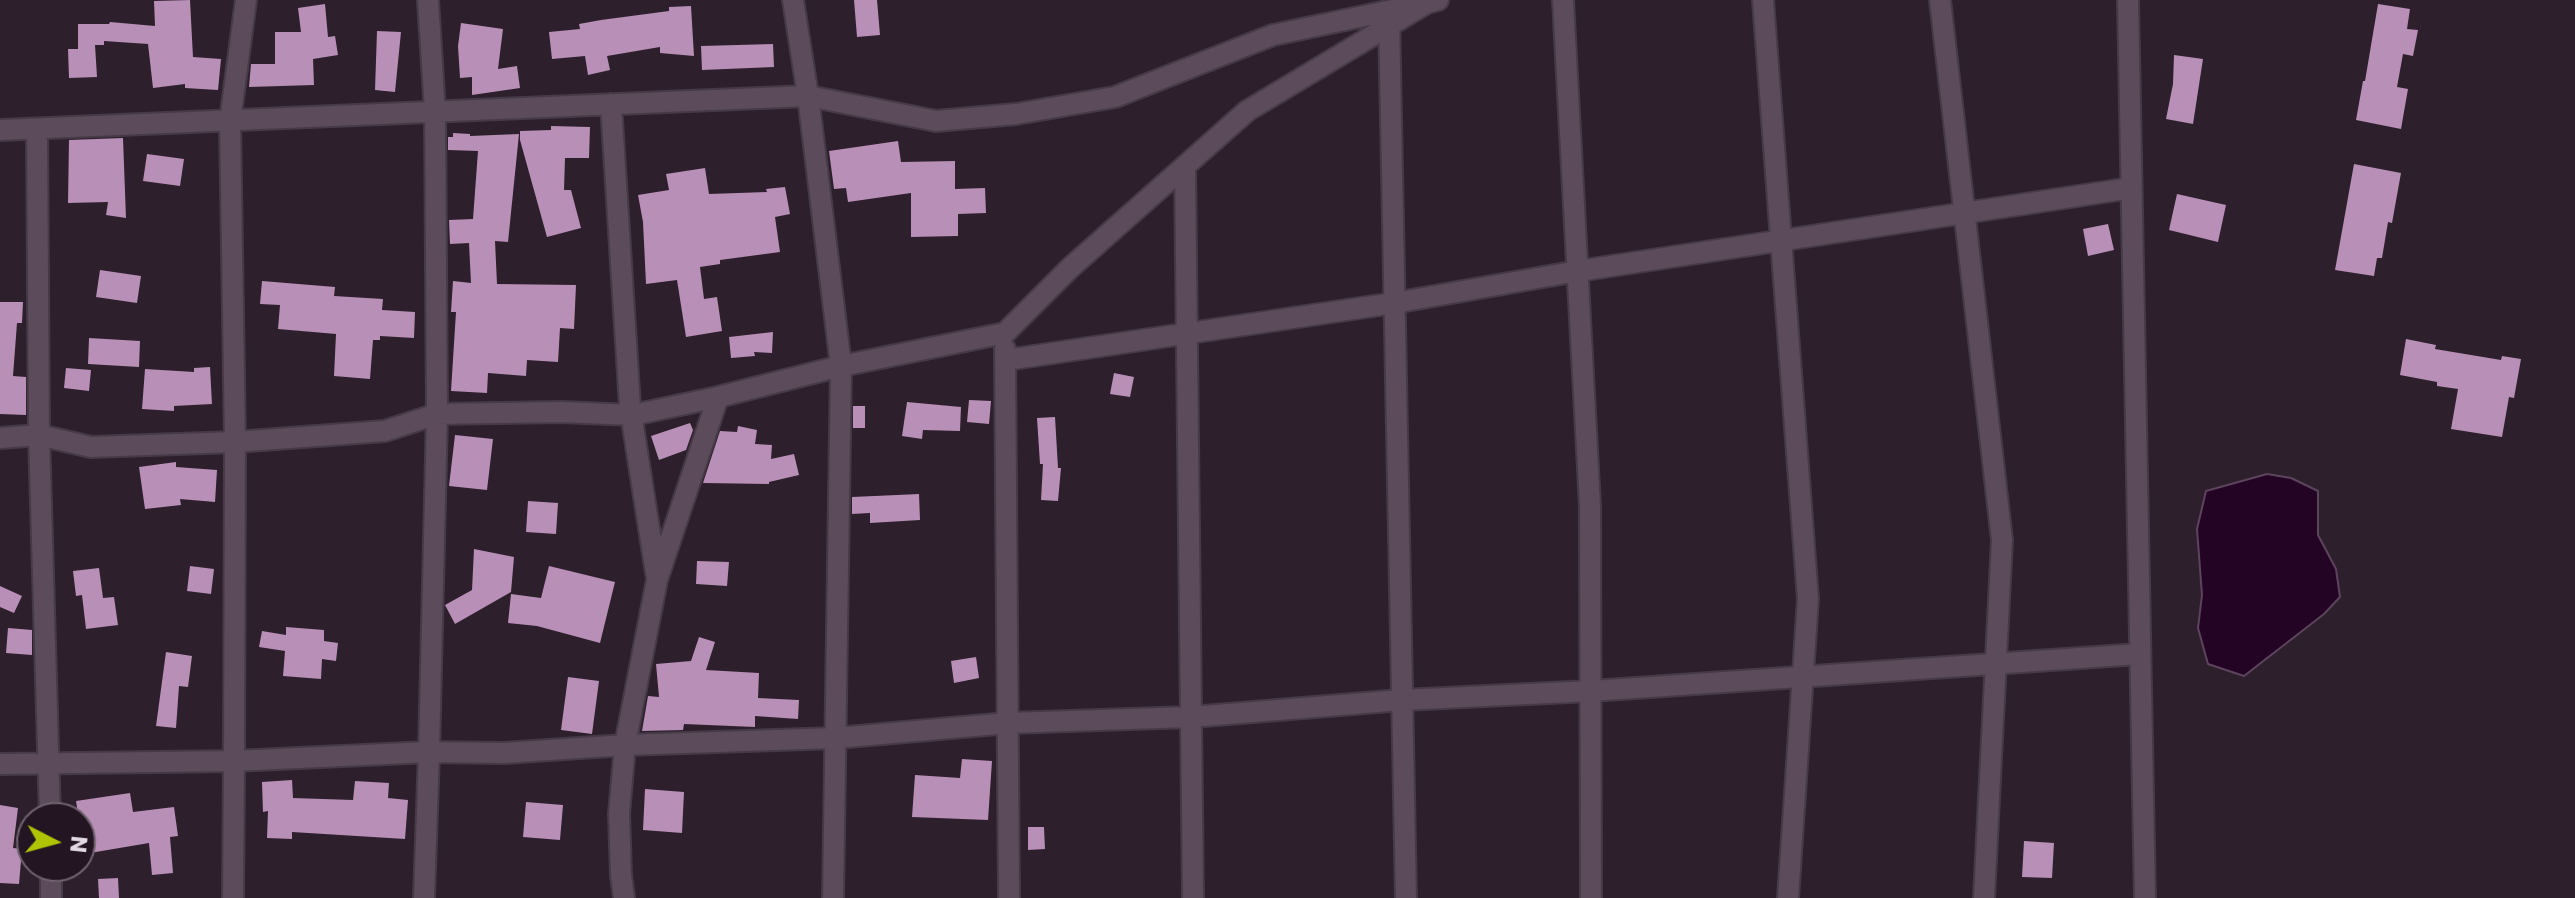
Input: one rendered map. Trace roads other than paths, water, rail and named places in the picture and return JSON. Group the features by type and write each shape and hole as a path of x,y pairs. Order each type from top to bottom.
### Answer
{"street":[{"path":"233,898 235,442 230,121 246,0"},
{"path":"424,898 437,414 435,112 428,0"},
{"path":"793,0 841,366 833,898"},
{"path":"1563,0 1590,506 1591,898"},
{"path":"1763,0 1808,599 1788,898"},
{"path":"1940,0 2002,540 1984,898"},
{"path":"2128,0 2145,898"},
{"path":"0,438 39,435 91,447 235,442 385,431 437,414 561,412 633,415 841,366 1005,333 1070,268 1247,111 1389,19 1433,2"},
{"path":"0,130 808,96 936,121 1016,114 1115,97 1273,35 1389,19"},
{"path":"1389,19 1406,898"},
{"path":"611,104 630,407 657,580"},
{"path":"37,129 39,435 50,802"},
{"path":"1185,166 1193,898"},
{"path":"1006,360 2131,188"},
{"path":"1005,333 1009,898"},
{"path":"624,898 619,814 625,745 657,580 718,397"},
{"path":"0,764 234,761 429,752 504,753 625,745 836,738 1008,723 1191,717 1402,700 1591,691 2140,654"}]}
